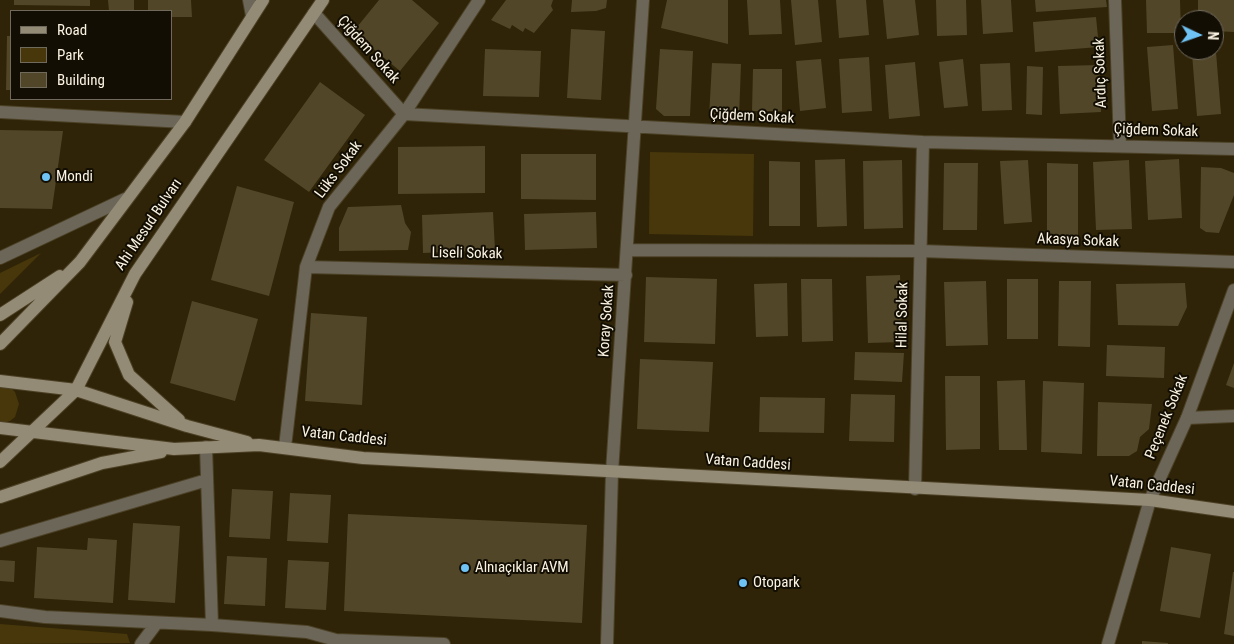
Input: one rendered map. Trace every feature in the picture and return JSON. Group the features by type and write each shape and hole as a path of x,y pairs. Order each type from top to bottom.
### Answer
{"main road":[{"name":"Ahi Mesud Bulvarı","path":"0,344 80,262 125,199 185,122 263,0"},
{"name":"Ahi Mesud Bulvarı","path":"0,462 29,432 76,390 134,274 323,0"},
{"path":"0,315 80,262"},
{"path":"134,274 115,342 129,375 159,404 187,426"},
{"name":"Vatan Caddesi","path":"0,381 76,390 187,426 259,445"},
{"name":"Vatan Caddesi","path":"0,428 174,449 259,445 363,458 915,489 1150,500 1234,512"},
{"path":"0,497 102,463 174,449"}],"street":[{"path":"249,0 252,16"},
{"name":"Lüks Sokak","path":"285,447 306,267 330,207 404,114 479,0"},
{"name":"Koray Sokak","path":"607,644 612,472 643,0"},
{"name":"Ardıç Sokak","path":"1115,0 1120,146"},
{"name":"Çiğdem Sokak","path":"314,13 404,114 923,142 1234,149"},
{"path":"0,112 185,122"},
{"name":"Hilal Sokak","path":"915,489 923,142"},
{"path":"0,258 125,199"},
{"path":"628,250 921,251"},
{"name":"Akasya Sokak","path":"921,251 1234,262"},
{"name":"Liseli Sokak","path":"306,267 626,274"},
{"name":"Peçenek Sokak","path":"1108,644 1150,500 1187,418 1234,290"},
{"path":"1187,418 1234,416"},
{"path":"206,447 212,625"},
{"path":"0,541 207,480"},
{"path":"0,611 45,617 156,624 212,625 307,638 444,644"},
{"path":"141,644 156,624"}],"green space":[{"path":"650,152 754,154 753,236 649,234"},
{"path":"41,253 0,294 0,273"},
{"path":"0,384 10,387 15,392 19,404 15,417 10,421 0,424"},
{"path":"0,624 127,634 130,643 0,644"}],"building":[{"path":"14,0 90,0 90,6 14,5"},
{"path":"108,0 134,0 134,10 109,10"},
{"path":"148,0 191,0 192,17 172,17 172,10 148,10"},
{"path":"379,0 412,0 439,23 400,71 353,32"},
{"path":"506,0 553,0 551,6 553,10 534,33 525,28 523,32 512,25 510,29 491,20"},
{"path":"572,0 607,0 606,8 596,11 571,12"},
{"path":"667,0 728,0 728,44 661,28"},
{"path":"747,0 780,0 782,34 749,35"},
{"path":"791,0 818,0 822,42 795,45"},
{"path":"836,0 866,0 869,35 839,38"},
{"path":"883,0 915,0 919,35 887,39"},
{"path":"936,0 966,0 967,35 937,36"},
{"path":"981,0 1011,0 1013,32 983,34"},
{"path":"1035,0 1106,0 1107,7 1036,12"},
{"path":"1146,0 1180,0 1180,10 1174,10 1174,33 1147,33"},
{"path":"1198,0 1234,0 1234,32 1224,32 1224,10 1198,10"},
{"path":"1096,17 1099,47 1035,52 1033,22"},
{"path":"571,29 605,31 601,100 567,98"},
{"path":"7,36 10,36 10,90 6,90"},
{"path":"1173,45 1178,109 1152,111 1147,47"},
{"path":"485,49 541,51 539,97 483,96"},
{"path":"660,49 693,51 690,116 664,116 656,109"},
{"path":"869,57 872,111 842,113 839,59"},
{"path":"821,59 826,108 800,111 796,61"},
{"path":"963,59 968,106 944,108 939,62"},
{"path":"1192,60 1217,60 1221,114 1197,116"},
{"path":"915,62 920,116 889,119 885,65"},
{"path":"712,63 741,64 739,118 709,117"},
{"path":"1010,63 1012,110 982,111 980,64"},
{"path":"1099,65 1101,112 1060,114 1058,66"},
{"path":"1027,66 1043,67 1042,115 1026,114"},
{"path":"753,69 782,69 782,111 752,111"},
{"path":"320,82 365,115 309,192 264,160"},
{"path":"0,130 63,131 52,209 0,208"},
{"path":"485,146 485,193 398,194 398,147"},
{"path":"521,154 596,154 596,200 521,199"},
{"path":"845,159 847,226 817,227 815,160"},
{"path":"1179,159 1182,218 1148,220 1145,161"},
{"path":"902,160 903,228 864,229 863,161"},
{"path":"1028,160 1032,222 1004,224 1000,161"},
{"path":"1129,160 1132,229 1096,230 1093,162"},
{"path":"769,161 800,162 800,226 769,226"},
{"path":"944,163 978,163 977,230 943,230"},
{"path":"1047,163 1078,164 1078,235 1047,235"},
{"path":"1201,167 1221,168 1234,173 1234,195 1219,233 1206,232 1200,228"},
{"path":"237,186 294,202 269,296 211,280"},
{"path":"401,205 405,223 411,232 408,250 339,251 339,228 348,207"},
{"path":"493,212 495,250 423,253 422,215"},
{"path":"596,212 597,248 525,250 524,214"},
{"path":"900,275 902,342 868,343 866,276"},
{"path":"646,277 717,279 715,344 644,342"},
{"path":"801,279 832,279 833,341 802,342"},
{"path":"1007,279 1038,279 1038,339 1007,339"},
{"path":"986,281 988,345 946,346 944,282"},
{"path":"1059,281 1091,281 1090,347 1058,346"},
{"path":"787,283 788,336 756,337 754,284"},
{"path":"1185,283 1187,307 1178,326 1118,325 1116,284"},
{"path":"192,301 258,319 235,401 170,383"},
{"path":"311,313 367,317 362,405 305,401"},
{"path":"1107,345 1165,347 1164,378 1106,376"},
{"path":"855,352 904,353 902,382 854,380"},
{"path":"640,359 713,362 709,432 637,429"},
{"path":"1234,363 1234,388 1226,385"},
{"path":"945,376 980,376 980,449 946,450"},
{"path":"1025,380 1027,450 999,450 997,381"},
{"path":"1043,381 1084,383 1082,454 1041,452"},
{"path":"851,394 895,395 894,442 849,441"},
{"path":"760,397 825,398 824,433 759,432"},
{"path":"1098,402 1152,404 1149,429 1140,437 1137,451 1129,456 1097,456"},
{"path":"232,489 273,491 270,539 229,537"},
{"path":"290,493 331,495 328,543 287,541"},
{"name":"Alnıaçıklar AVM","path":"348,514 587,525 582,623 344,611"},
{"path":"133,523 180,526 175,603 128,600"},
{"path":"88,538 117,540 113,603 34,598 37,547 87,550"},
{"path":"1171,547 1211,554 1200,618 1160,611"},
{"path":"227,556 267,558 265,606 224,604"},
{"path":"0,560 15,561 14,582 0,581"},
{"path":"288,560 329,562 326,610 285,608"},
{"path":"1234,572 1234,636 1224,634"},
{"path":"1142,641 1168,643 1168,644 1142,644"}],"place":[{"name":"Mondi","path":"46,177"},
{"name":"Alnıaçıklar AVM","path":"465,568"},
{"name":"Otopark","path":"743,583"}]}
